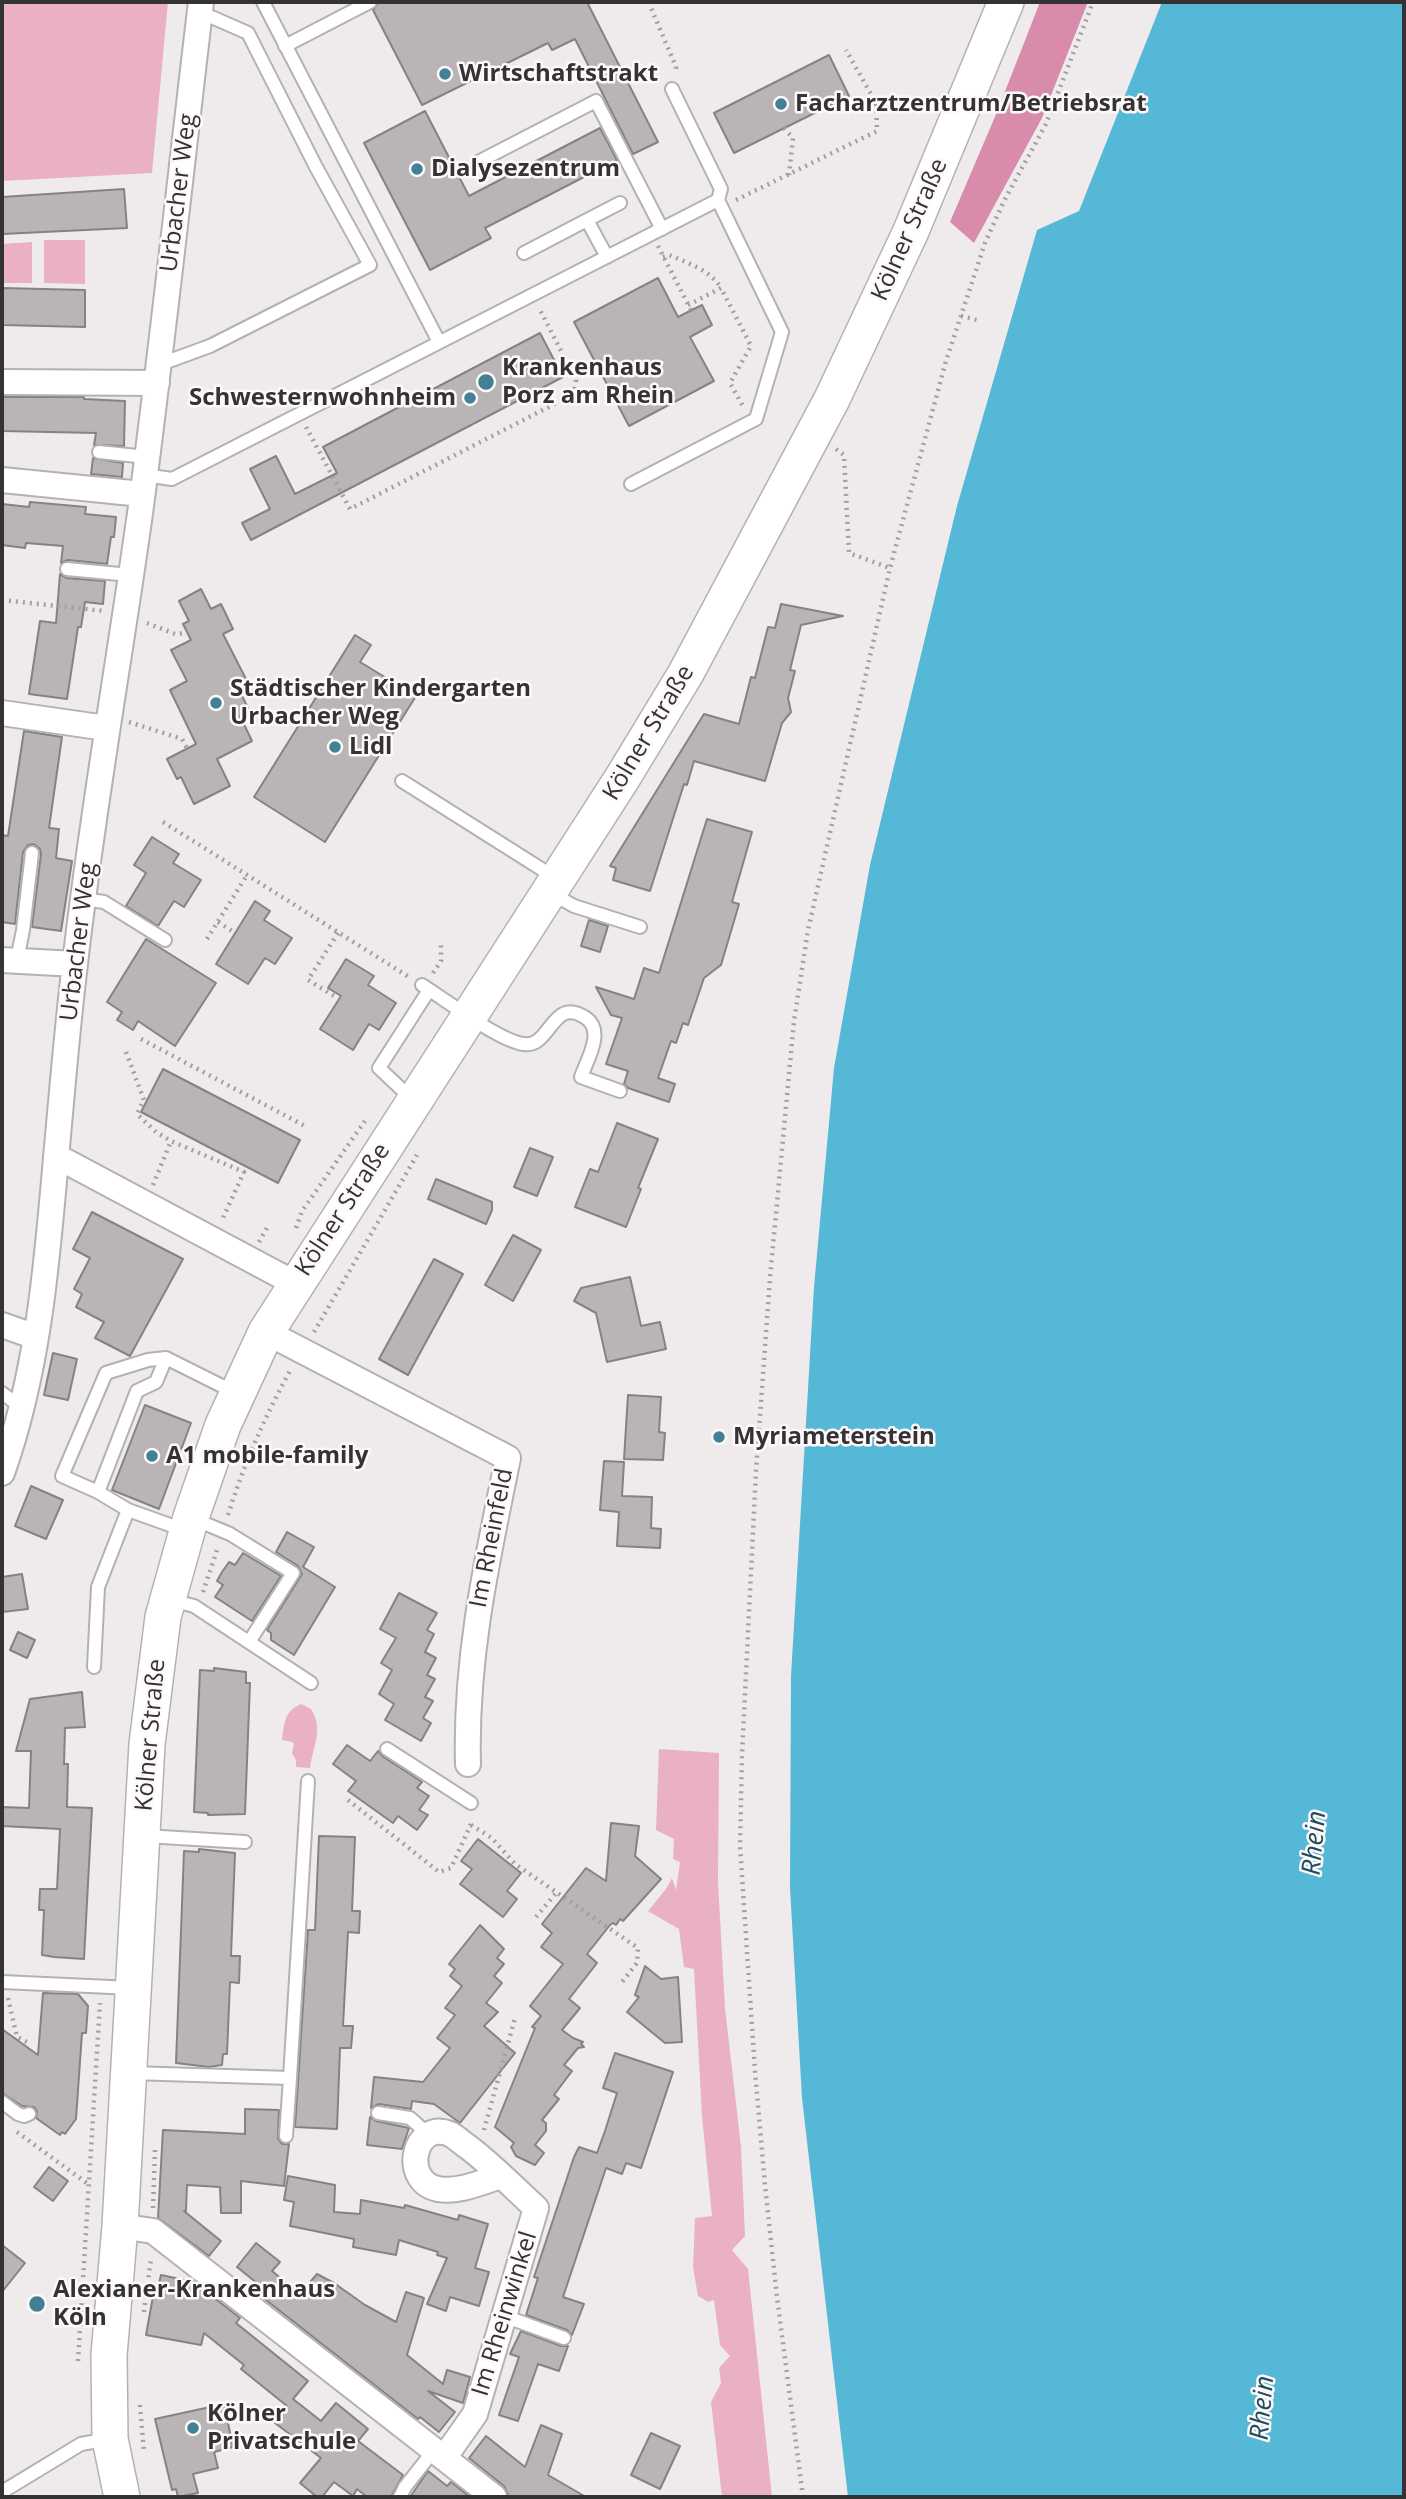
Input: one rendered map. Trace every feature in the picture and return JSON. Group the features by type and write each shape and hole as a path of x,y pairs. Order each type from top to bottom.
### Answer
{"main road":[{"name":"Kölner Straße","path":"122,2497 110,2439 109,2355 136,2228 128,2072 147,1744 163,1617 183,1604 189,1525 223,1425 266,1332 296,1284 403,1091 470,1015 623,777 686,673 826,411 911,231 1006,2"}],"street":[{"name":"Urbacher Weg","path":"2,1473 12,1398 36,1337 46,1274 75,964 158,374 200,7"},
{"path":"2,382 158,374"},
{"path":"2,480 144,476"},
{"path":"2,713 107,722"},
{"path":"9,960 75,964"},
{"path":"56,1156 296,1284"},
{"path":"2,1325 36,1337"},
{"name":"Im Rheinfeld","path":"266,1332 508,1458 474,1633 467,1717 468,1764"},
{"name":"Im Rheinwinkel","path":"430,2136 436,2133 450,2134 477,2154 536,2208 475,2414 439,2454"},
{"path":"430,2136 416,2146 418,2172 426,2183 437,2189 447,2189 466,2187 500,2176"},
{"path":"136,2228 494,2497"}],"lane":[{"path":"263,2 439,342"},
{"path":"285,46 369,2"},
{"path":"158,374 370,265 316,167 248,33 200,7"},
{"path":"631,484 756,419 782,332 672,89"},
{"path":"478,162 596,101 657,231"},
{"path":"99,452 144,476 172,479 607,257 719,195"},
{"path":"524,253 620,202"},
{"path":"587,220 607,257"},
{"path":"67,569 130,575"},
{"path":"402,781 553,886 574,906 640,927"},
{"path":"9,960 23,930 32,853"},
{"path":"83,899 104,902 165,940"},
{"path":"403,1091 379,1068 425,987 503,1037 528,1045 540,1040 558,1016 580,1014 588,1019 595,1031 595,1039 581,1077 620,1091"},
{"path":"98,1492 137,1391 156,1382 166,1358"},
{"path":"237,1393 166,1358 148,1360 106,1373 62,1476 98,1492 128,1510 223,1531 293,1573 250,1642"},
{"path":"94,1667 98,1587 128,1510"},
{"path":"183,1604 250,1642 311,1683"},
{"path":"387,1749 474,1808"},
{"path":"286,2136 308,1781"},
{"path":"142,1836 245,1842"},
{"path":"3,1982 132,1988"},
{"path":"128,2072 289,2078"},
{"path":"2,2102 18,2114 29,2114"},
{"path":"378,2113 410,2118 430,2136"},
{"path":"504,2316 564,2338"},
{"path":"2,2492 81,2444 110,2439"},
{"path":"400,2497 405,2487 439,2454"}],"path":[{"path":"652,2 651,8 676,67 672,89"},
{"path":"803,2497 777,2297 755,2071 740,1846 756,1471 769,1278 794,1021 819,880 890,568 946,361 985,243 1004,201 1046,124 1093,2"},
{"path":"719,195 737,201 877,131 876,103 846,50"},
{"path":"784,128 793,138 789,176"},
{"path":"657,231 663,257 690,307 721,288"},
{"path":"663,257 669,255 716,279 751,345 730,383 741,404 756,419"},
{"path":"299,414 351,509 487,439 574,394 576,380 532,294"},
{"path":"961,316 977,320"},
{"path":"829,461 841,437"},
{"path":"835,449 844,455 849,553 890,568"},
{"path":"2,600 125,614 175,634 187,633"},
{"path":"107,722 182,739 187,748"},
{"path":"163,821 425,987 441,961 441,945"},
{"path":"207,939 247,875"},
{"path":"218,922 235,933"},
{"path":"338,933 309,980 339,999"},
{"path":"141,1039 305,1126"},
{"path":"127,1052 144,1100 137,1114 156,1132 171,1141 244,1172 222,1220"},
{"path":"299,1222 302,1210 403,1091"},
{"path":"153,1185 171,1141"},
{"path":"183,1604 223,1531 251,1451 270,1407 420,1149"},
{"path":"348,1800 439,1872 451,1868 471,1825 474,1808"},
{"path":"471,1825 492,1838 515,1864 638,1948 637,1963 622,1982"},
{"path":"536,1917 556,1892"},
{"path":"3,1982 17,2037 27,2042"},
{"path":"477,2154 515,2018"},
{"path":"13,2130 88,2184"},
{"path":"142,2321 150,2271 136,2228 156,2142"},
{"path":"140,2392 144,2459"}],"shaded area":[{"path":"2,2 168,2 152,173 2,181"},
{"path":"1040,2 1088,2 1042,118 974,243 950,222"},
{"path":"44,240 85,240 85,284 44,283"},
{"path":"32,242 32,283 2,283 2,244"},
{"path":"301,1704 311,1709 317,1724 310,1768 296,1767 292,1753 294,1744 282,1740 288,1714"},
{"path":"659,1749 719,1753 718,1882 725,2008 741,2147 745,2236 732,2250 748,2269 772,2497 722,2497 711,2402 721,2383 719,2368 730,2356 720,2345 714,2300 708,2302 698,2296 693,2267 695,2218 712,2216 702,2116 694,1969 684,1967 679,1929 648,1911 672,1878 676,1890 680,1862 673,1859 674,1839 656,1830"}],"water":[{"name":"Rhein","path":"1162,2 1404,2 1404,2497 848,2497 802,2098 790,1888 791,1676 814,1287 834,1068 870,865 957,506 1037,230 1079,211"}],"building":[{"name":"Wirtschaftstrakt","path":"379,2 587,2 658,142 633,154 575,39 552,50 548,43 422,105 373,10"},
{"name":"Facharztzentrum/Betriebsrat","path":"829,55 849,96 734,153 714,113"},
{"name":"Dialysezentrum","path":"425,111 469,196 600,128 617,160 485,228 491,238 430,270 364,143"},
{"path":"124,189 127,228 2,234 2,197"},
{"path":"658,278 678,317 702,305 712,325 690,337 714,381 629,426 574,322"},
{"path":"2,288 85,290 85,327 2,325"},
{"name":"Schwesternwohnheim","path":"540,333 563,377 251,540 242,523 270,509 250,469 276,456 295,494 337,473 323,447"},
{"path":"2,397 84,397 125,401 124,446 94,445 96,433 2,431"},
{"path":"93,458 123,463 122,477 91,474"},
{"path":"30,502 86,507 85,514 116,517 107,564 68,560 61,563 63,546 26,543 25,548 2,545 2,504 29,507"},
{"path":"60,574 66,578 105,581 103,604 85,602 81,627 78,627 67,699 29,694 40,621 56,623"},
{"path":"201,589 211,609 221,604 233,629 223,634 247,681 237,686 250,712 240,716 252,741 217,759 230,786 194,804 181,777 177,779 167,759 196,744 170,690 187,681 171,650 191,640 183,624 189,621 179,601"},
{"path":"781,604 843,616 801,625 790,670 795,671 788,698 791,712 782,723 765,781 694,761 650,891 613,880 616,868 610,866 704,714 739,724 751,677 755,678 768,627 775,628"},
{"name":"Lidl","path":"355,635 371,645 360,662 416,696 325,842 254,797"},
{"path":"24,731 62,737 49,828 59,829 56,858 72,861 61,931 32,927 41,854 34,844 28,845 23,852 15,924 2,922 2,835 8,836"},
{"path":"707,819 752,832 732,902 739,904 721,965 704,978 688,1025 683,1023 676,1043 671,1041 658,1078 675,1084 669,1102 628,1088 624,1084 628,1071 606,1064 622,1018 611,1015 596,987 634,999 644,968 659,973"},
{"path":"152,837 179,854 173,863 201,880 184,907 174,901 158,926 126,906 146,873 134,865"},
{"path":"255,901 270,911 264,920 292,938 275,964 265,958 248,984 216,964"},
{"path":"589,920 608,926 600,952 581,946"},
{"path":"146,939 216,983 175,1046 138,1021 133,1030 117,1020 122,1012 107,1002"},
{"path":"346,959 374,976 368,985 396,1003 379,1030 369,1024 353,1050 320,1029 341,996 328,988"},
{"path":"163,1069 300,1140 278,1183 141,1112"},
{"path":"617,1123 658,1139 626,1227 575,1207 590,1169 598,1172"},
{"path":"530,1148 553,1157 537,1196 514,1187"},
{"path":"436,1179 492,1202 492,1210 486,1224 428,1199"},
{"path":"92,1212 183,1259 130,1356 95,1338 104,1322 76,1307 82,1294 74,1289 90,1258 73,1249"},
{"path":"513,1235 541,1250 513,1301 485,1285"},
{"path":"434,1259 463,1274 408,1375 379,1359"},
{"path":"630,1277 641,1326 660,1322 666,1349 607,1362 596,1313 574,1301 581,1288"},
{"path":"53,1353 77,1359 68,1400 44,1395"},
{"path":"628,1395 661,1397 659,1432 665,1433 663,1460 624,1459"},
{"name":"A1 mobile-family","path":"145,1405 191,1423 159,1509 112,1490"},
{"path":"604,1461 624,1462 622,1496 652,1497 651,1528 661,1529 660,1548 617,1546 619,1512 600,1510"},
{"path":"31,1486 63,1500 46,1539 15,1526"},
{"path":"287,1532 314,1547 303,1567 335,1587 294,1655 271,1640 271,1633 267,1630 302,1574 298,1566 276,1552"},
{"path":"243,1553 281,1576 252,1621 215,1597 223,1585 217,1581 222,1572 229,1562 235,1565"},
{"path":"22,1574 28,1609 2,1612 2,1577"},
{"path":"399,1593 437,1613 427,1630 434,1634 425,1652 436,1658 427,1675 435,1679 425,1697 433,1701 423,1718 431,1723 421,1741 385,1720 394,1704 379,1694 392,1670 381,1663 396,1638 380,1629"},
{"path":"18,1632 35,1640 27,1658 10,1650"},
{"path":"214,1668 246,1672 246,1683 250,1683 245,1814 208,1815 194,1812 200,1670 214,1671"},
{"path":"82,1692 85,1727 65,1728 64,1764 68,1764 67,1807 92,1808 84,1959 42,1955 44,1910 39,1910 40,1889 57,1889 60,1829 2,1826 2,1807 29,1808 31,1751 16,1751 30,1699"},
{"path":"347,1745 370,1761 378,1751 422,1782 417,1788 429,1796 419,1810 428,1815 417,1830 398,1816 393,1823 348,1791 356,1781 333,1764"},
{"path":"611,1823 639,1826 635,1856 661,1879 623,1921 620,1919 616,1925 610,1925 587,1954 597,1963 569,1999 580,2008 562,2030 583,2042 581,2044 584,2047 578,2048 564,2065 572,2071 554,2095 559,2099 542,2120 546,2123 546,2131 535,2145 544,2153 535,2165 516,2156 511,2147 514,2143 495,2127 535,2028 532,2027 541,2016 530,2006 563,1964 541,1947 552,1933 542,1924 586,1868 606,1881"},
{"path":"319,1836 355,1837 352,1911 360,1911 359,1933 348,1932 343,2026 353,2026 351,2048 340,2048 337,2129 295,2127 308,1930 315,1930"},
{"path":"478,1839 521,1873 507,1891 517,1899 503,1917 460,1884 472,1869 461,1861"},
{"path":"199,1849 235,1853 231,1956 240,1956 239,1983 230,1982 227,2054 223,2054 222,2065 209,2067 176,2063 184,1851 199,1852"},
{"path":"480,1925 504,1949 497,1958 504,1964 494,1976 502,1983 486,2003 498,2012 484,2026 515,2053 460,2123 434,2104 412,2101 411,2109 379,2104 371,2108 374,2077 423,2082 450,2048 437,2038 455,2015 445,2008 462,1986 450,1976 455,1969 449,1964"},
{"path":"645,1966 661,1979 678,1977 682,2042 665,2043 627,2012 639,1997 635,1995"},
{"path":"43,1993 78,1994 88,2006 86,2033 82,2033 76,2119 65,2134 62,2132 60,2135 36,2118 37,2111 34,2107 22,2106 2,2093 2,2029 38,2055"},
{"path":"615,2053 673,2072 641,2168 626,2163 622,2174 606,2168 563,2297 584,2304 572,2335 567,2330 526,2315 538,2278 534,2277 574,2157 579,2147 597,2153 605,2131 617,2093 603,2088"},
{"path":"245,2109 279,2110 278,2139 282,2144 289,2144 284,2186 241,2181 241,2213 221,2213 220,2187 187,2185 184,2211 221,2241 209,2256 158,2218 163,2130 245,2134"},
{"path":"370,2117 376,2121 409,2128 402,2149 367,2145"},
{"path":"49,2167 68,2181 53,2201 34,2187"},
{"path":"288,2176 335,2185 334,2212 360,2214 361,2200 404,2208 405,2205 458,2220 459,2215 488,2224 475,2268 489,2272 479,2306 450,2297 446,2311 427,2304 447,2258 437,2255 438,2252 399,2240 396,2255 353,2247 354,2239 290,2226 294,2202 284,2200"},
{"path":"256,2243 280,2262 272,2271 300,2294 317,2274 396,2322 406,2292 424,2298 407,2355 443,2384 447,2370 470,2377 463,2403 428,2391 455,2412 439,2432 420,2417 418,2419 257,2293 273,2296 237,2267"},
{"path":"2,2245 25,2263 2,2292"},
{"path":"161,2275 194,2282 240,2318 236,2323 308,2381 293,2399 321,2421 336,2403 368,2429 358,2441 403,2475 391,2497 367,2497 357,2489 353,2496 334,2482 322,2497 317,2497 300,2483 321,2458 275,2423 287,2406 241,2369 244,2365 204,2333 201,2345 146,2335 154,2291 157,2292"},
{"path":"521,2331 561,2346 568,2346 559,2371 538,2364 518,2421 499,2415 519,2357 510,2354"},
{"path":"224,2404 233,2447 214,2452 218,2468 193,2474 198,2493 178,2497 176,2489 172,2490 155,2419"},
{"path":"541,2425 562,2434 548,2475 586,2497 509,2497 504,2486 469,2458 486,2436 525,2467"},
{"path":"651,2433 680,2446 660,2489 631,2475"},
{"path":"428,2471 447,2486 451,2482 470,2497 410,2497"}],"place":[{"name":"Wirtschaftstrakt","path":"445,74"},
{"name":"Facharztzentrum/Betriebsrat","path":"781,104"},
{"name":"Dialysezentrum","path":"417,169"},
{"name":"Krankenhaus Porz am Rhein","path":"486,382"},
{"name":"Schwesternwohnheim","path":"470,398"},
{"name":"Städtischer Kindergarten Urbacher Weg","path":"216,703"},
{"name":"Lidl","path":"335,747"},
{"name":"Myriameterstein","path":"719,1437"},
{"name":"A1 mobile-family","path":"152,1456"},
{"name":"Alexianer-Krankenhaus Köln","path":"37,2304"},
{"name":"Kölner Privatschule","path":"193,2428"}]}
